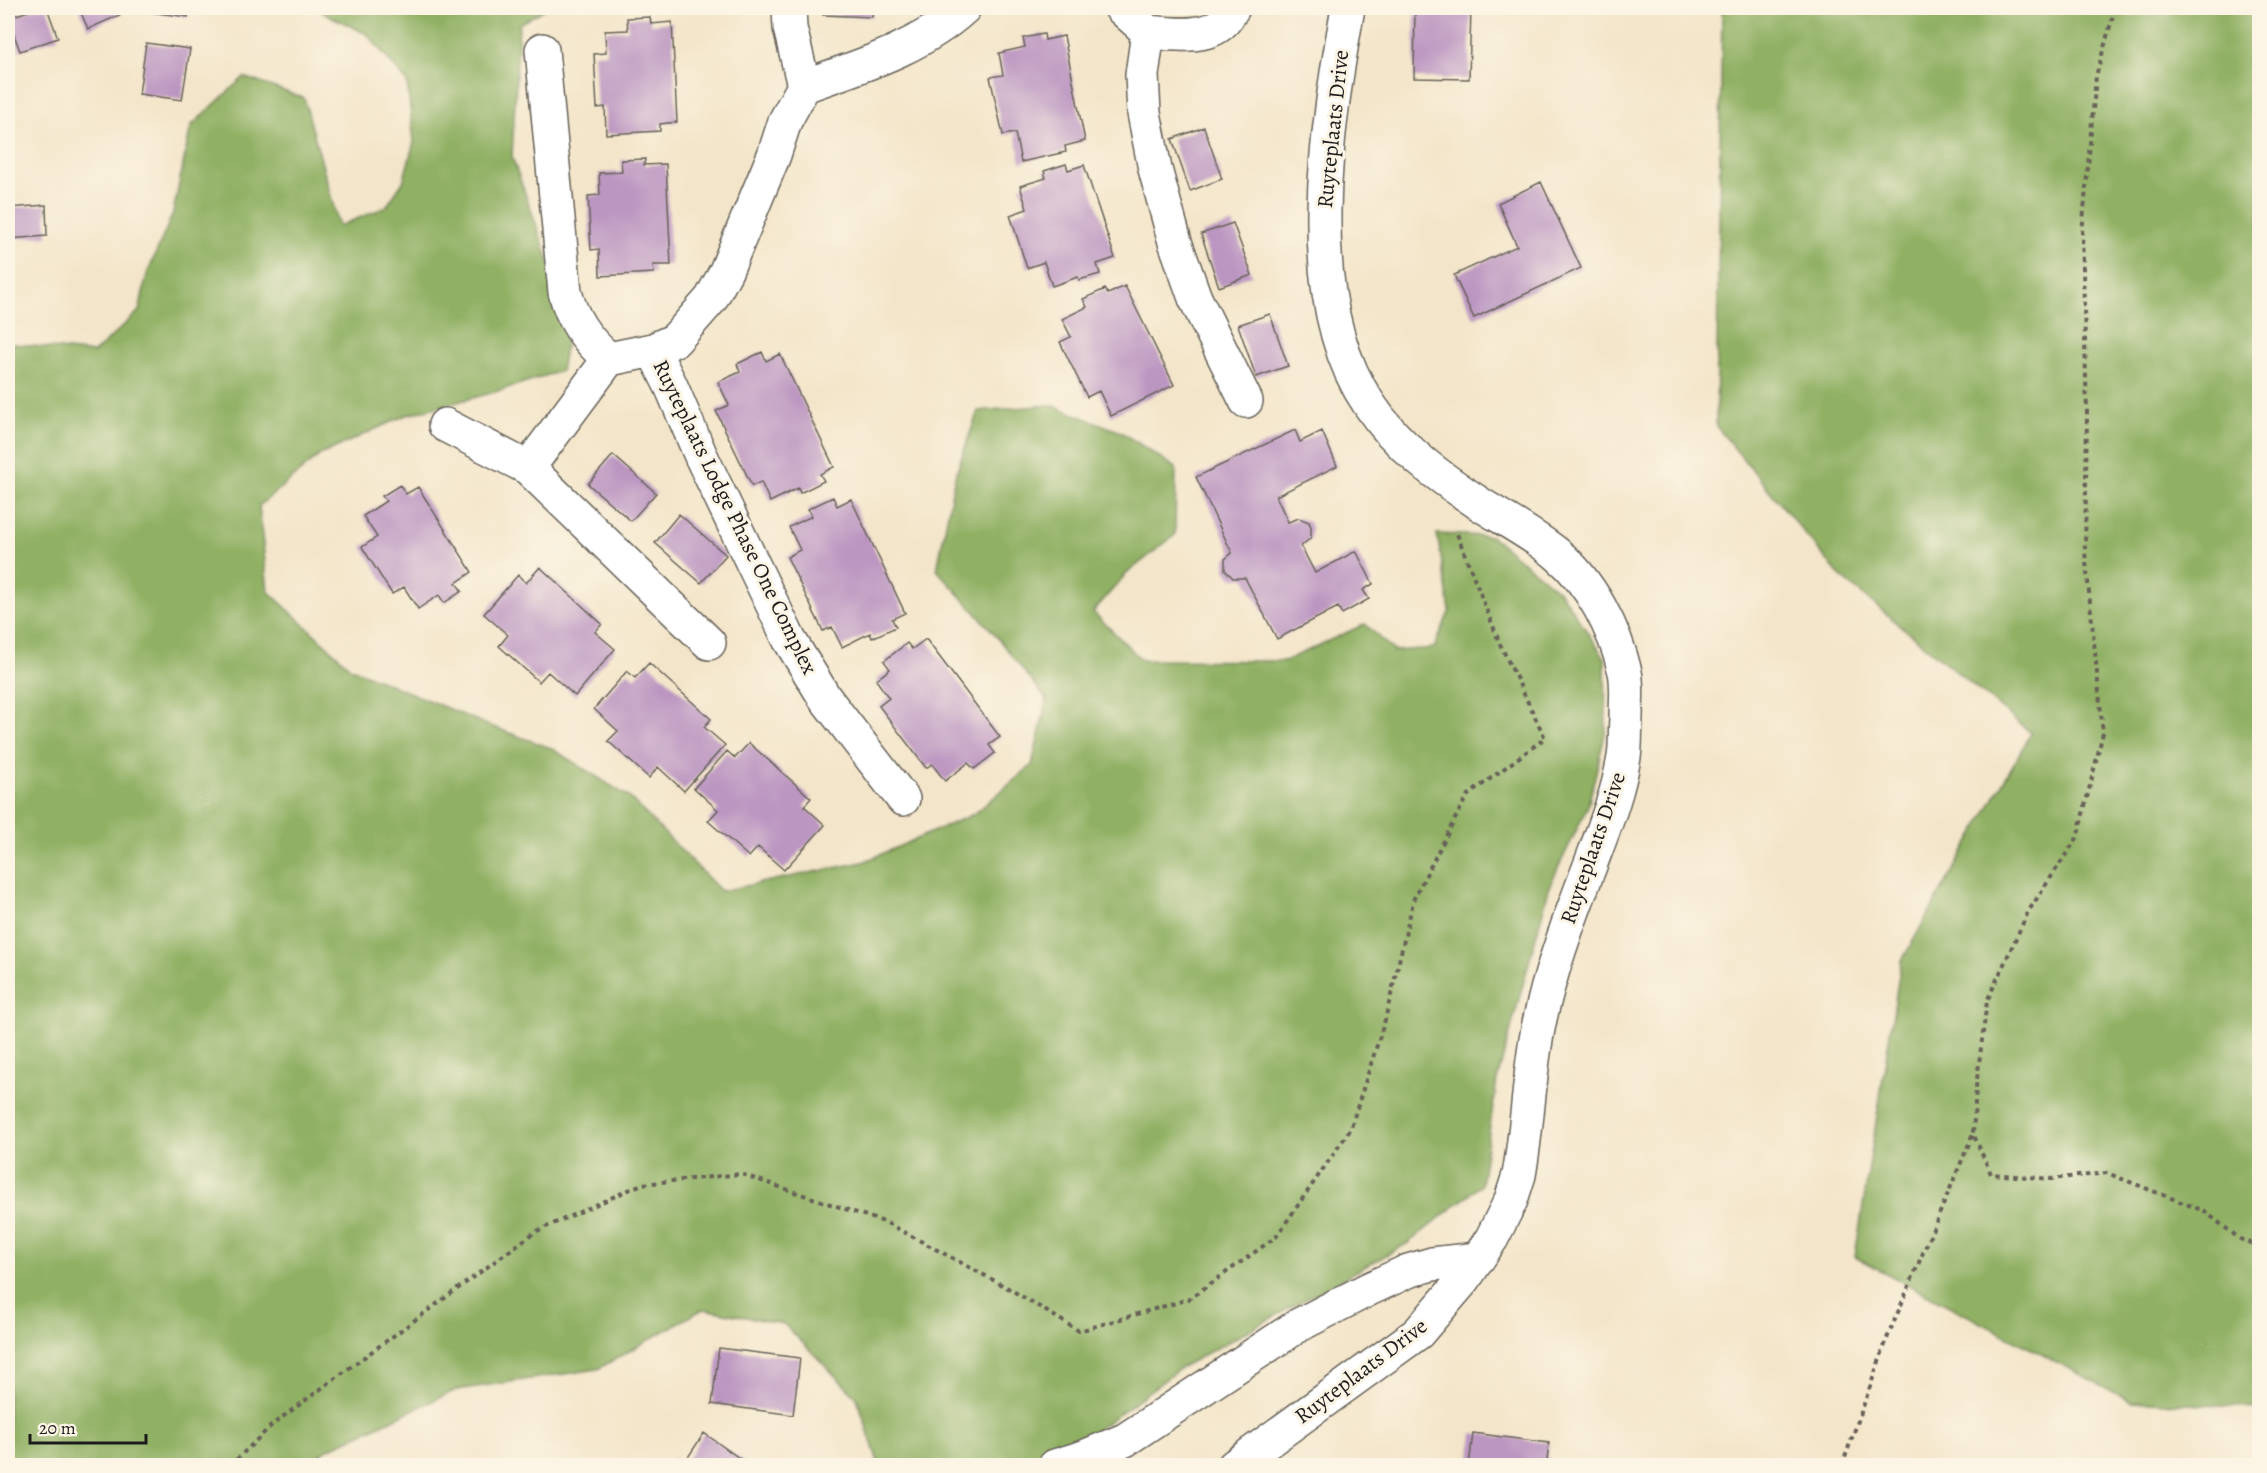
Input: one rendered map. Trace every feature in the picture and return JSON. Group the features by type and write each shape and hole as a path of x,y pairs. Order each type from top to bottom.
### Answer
{"street":[{"path":"789,8 790,28 804,86 873,62 920,41 947,23 964,8"},
{"path":"1120,8 1148,32 1181,35 1205,32 1222,24 1233,8"},
{"name":"Ruyteplaats Drive","path":"1234,1466 1418,1333 1447,1300 1492,1238 1511,1200 1519,1175 1542,1009 1559,947 1614,801 1625,754 1626,676 1619,649 1600,608 1578,576 1558,555 1449,483 1407,451 1368,404 1349,371 1332,322 1326,264 1323,193 1348,8"},
{"path":"1148,32 1142,75 1144,113 1155,169 1175,242 1195,298 1246,401"},
{"path":"528,468 609,359 595,348 574,320 565,292 542,50"},
{"name":"Ruyteplaats Lodge Phase One Complex","path":"609,359 653,350 675,340 711,299 730,261 774,155 785,121 804,86"},
{"name":"Ruyteplaats Lodge Phase One Complex","path":"653,350 789,639 825,698 903,799"},
{"path":"445,425 528,468 709,643"},
{"path":"1055,1466 1125,1440 1299,1325 1369,1289 1408,1271 1432,1264 1478,1259"}],"path":[{"path":"1842,1466 1888,1336 1973,1133 1976,1087 1987,1001 2028,912 2076,838 2103,733 2085,552 2087,413 2082,233 2096,76 2115,8"},
{"path":"230,1466 273,1424 535,1232 642,1184 741,1174 887,1223 1008,1288 1079,1331 1190,1299 1276,1237 1350,1130 1385,1020 1414,898 1467,796 1545,738 1500,644 1453,524"},
{"path":"1973,1133 1991,1174 2051,1179 2107,1173 2204,1211 2240,1239 2259,1247"}],"green space":[{"path":"318,8 547,8 519,24 512,157 570,319 561,371 492,393 406,415 320,455 259,506 268,591 351,668 485,724 551,748 629,797 721,891 863,862 974,814 1032,765 1047,700 992,631 937,570 955,476 978,411 1051,405 1121,432 1176,468 1175,535 1126,574 1093,612 1142,660 1285,661 1365,624 1394,651 1434,648 1450,610 1437,534 1491,536 1560,592 1605,658 1606,730 1588,806 1550,885 1497,1080 1481,1185 1408,1243 1182,1367 1073,1448 987,1465 879,1465 857,1398 784,1324 703,1309 598,1369 456,1390 326,1450 307,1465 8,1466 8,343 94,353 139,311 147,274 173,213 191,126 244,77 304,98 339,226 386,207 403,182 414,142 407,82 367,34"},
{"path":"1722,8 2259,8 2259,1408 2131,1401 1855,1257 1901,962 2031,733 1841,577 1716,426"}],"building":[{"path":"37,8 47,8 58,38 20,51 8,18"},
{"path":"79,8 119,8 122,14 88,29"},
{"path":"143,8 189,8 188,17 142,11"},
{"path":"824,8 899,8 899,12 873,11 872,17 823,15"},
{"path":"1415,8 1471,8 1469,79 1414,78"},
{"path":"650,17 651,24 672,22 677,122 660,124 660,131 606,134 605,107 597,108 594,54 606,53 605,31 628,30 627,18"},
{"path":"1044,34 1045,40 1064,36 1085,141 1065,146 1066,152 1021,162 1015,133 1003,135 990,77 1003,75 999,53 1025,47 1023,38"},
{"path":"146,43 190,49 182,100 139,94"},
{"path":"1204,127 1222,179 1190,191 1172,139"},
{"path":"645,159 644,165 666,164 671,265 653,265 654,273 600,276 599,249 591,250 588,196 600,195 599,173 622,172 621,160"},
{"path":"1066,164 1068,170 1084,165 1115,258 1097,264 1100,274 1079,280 1078,277 1052,286 1044,262 1027,268 1010,215 1027,209 1020,186 1046,178 1044,171"},
{"path":"1541,182 1581,268 1474,318 1454,275 1517,246 1498,203"},
{"path":"46,205 47,236 8,239 8,208"},
{"path":"1233,223 1252,275 1219,287 1201,234"},
{"path":"1125,286 1174,385 1111,416 1099,391 1087,397 1060,342 1071,337 1062,319 1087,307 1083,299 1105,289 1108,294"},
{"path":"1270,314 1288,366 1256,377 1238,325"},
{"path":"762,352 766,361 780,354 834,467 820,474 824,481 800,493 798,488 770,502 761,482 752,486 716,411 729,405 718,382 740,372 737,364"},
{"path":"1295,430 1300,442 1322,431 1337,466 1276,496 1288,522 1299,518 1309,522 1311,538 1301,546 1315,573 1356,551 1373,584 1363,590 1369,599 1342,614 1338,607 1277,639 1245,578 1233,578 1225,570 1225,559 1232,553 1196,477"},
{"path":"613,455 656,493 631,521 588,484"},
{"path":"400,485 406,494 418,487 472,572 456,583 462,591 444,603 439,595 418,609 404,587 392,594 362,547 377,537 363,516 386,501 382,496"},
{"path":"833,497 837,506 851,499 905,613 892,619 896,627 872,638 870,633 842,647 832,627 823,631 787,557 800,550 789,527 812,516 808,509"},
{"path":"679,514 726,555 701,583 655,543"},
{"path":"540,567 602,624 595,632 615,649 575,696 548,672 539,682 499,646 508,635 484,614 518,575 526,583"},
{"path":"926,639 1000,737 989,745 995,753 974,769 968,763 945,781 932,764 926,768 879,706 889,698 876,680 890,669 884,661 907,643 912,649"},
{"path":"649,663 711,719 704,727 725,745 684,791 658,767 649,778 608,741 618,731 594,709 627,671 635,678"},
{"path":"749,743 811,798 804,806 825,825 784,870 758,847 749,857 708,821 718,810 694,788 727,751 735,758"},
{"path":"719,1348 800,1358 793,1415 712,1404"},
{"path":"704,1433 746,1463 744,1466 668,1466 673,1458 683,1465"},
{"path":"1473,1433 1549,1443 1547,1460 1577,1466 1469,1466"}]}
